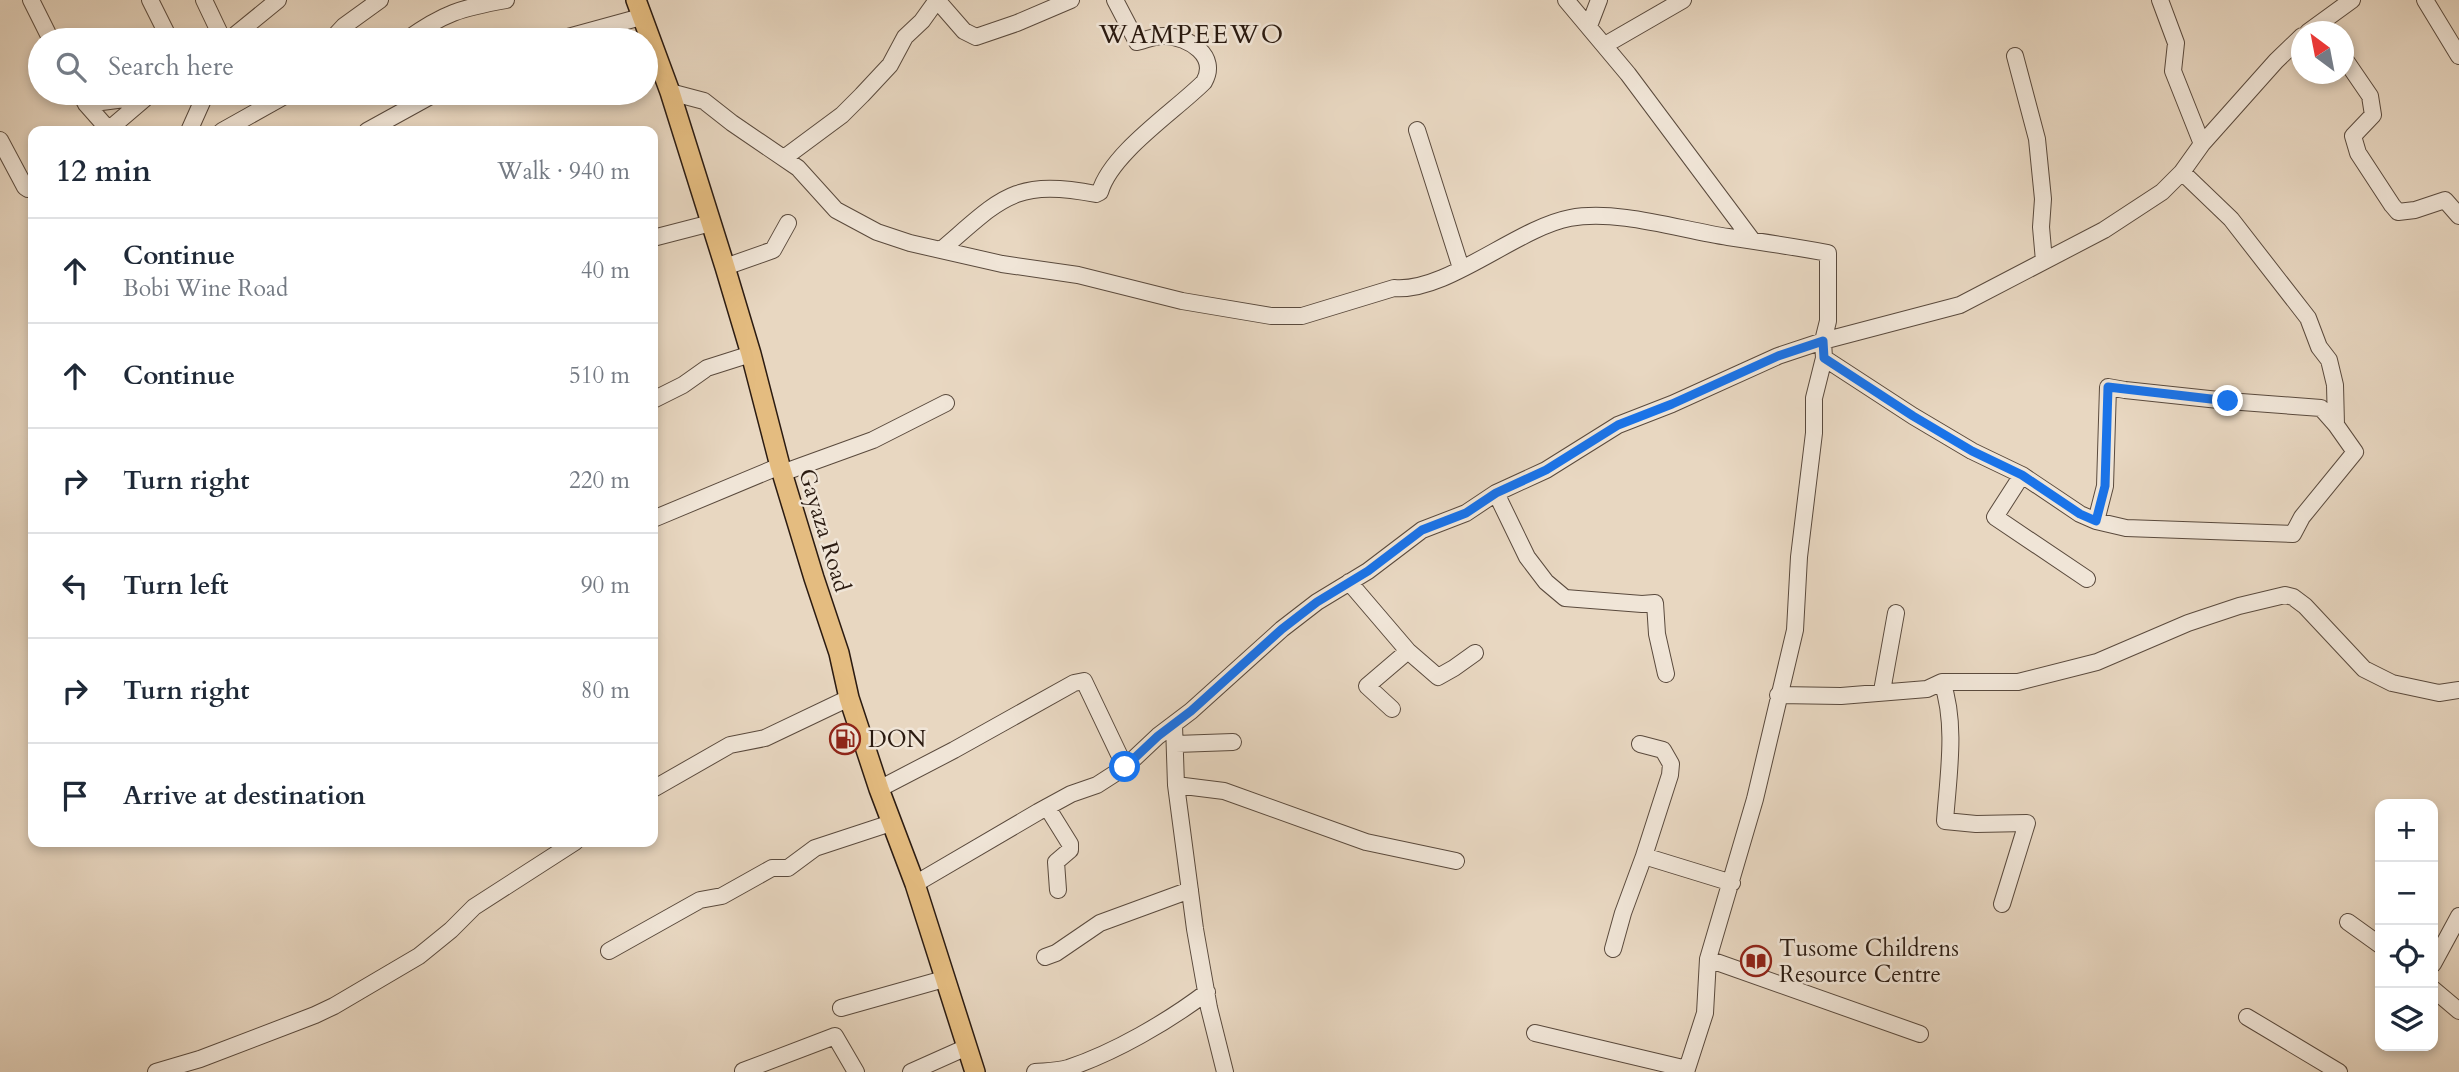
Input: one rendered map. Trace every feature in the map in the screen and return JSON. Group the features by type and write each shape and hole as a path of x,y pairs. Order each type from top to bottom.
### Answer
{"main road":[{"name":"Gayaza Road","path":"639,8 646,28"},
{"name":"Gayaza Road","path":"658,59 725,267 781,470 839,653 849,698 891,823 915,884 975,1072"}],"street":[{"path":"31,0 45,28"},
{"path":"150,0 164,28"},
{"path":"204,0 217,28"},
{"path":"244,28 278,0"},
{"path":"342,28 380,0"},
{"path":"423,28 462,8 506,0"},
{"path":"784,158 826,127 862,95 890,65 905,37 922,21 937,0 964,31 976,37 1071,0"},
{"path":"941,250 1011,194 1050,187 1096,194 1100,192 1106,178 1128,151 1204,82 1209,74 1209,64 1198,46 1165,36 1137,42 1115,0"},
{"path":"1566,0 1605,45 1752,240"},
{"path":"1589,26 1600,0"},
{"path":"1605,45 1683,0"},
{"path":"2160,0 2176,43 2173,71 2202,144"},
{"path":"2327,21 2352,0"},
{"path":"2426,0 2459,56"},
{"path":"588,28 639,8"},
{"path":"915,884 1047,807 1071,794 1097,785 1125,767 1282,629 1368,571 1422,530 1466,513 1496,493 1546,470 1618,425 1672,404 1778,356 1823,341 1960,305 2104,230 2162,192 2291,46"},
{"path":"2015,56 2037,139 2043,199 2041,227 2044,261"},
{"path":"2354,73 2370,96 2373,114 2353,136 2358,153 2392,205 2398,212 2415,210 2445,200 2459,216"},
{"path":"670,92 704,101 799,168 836,210 877,232 992,262 1078,275 1182,301 1281,316 1318,313 1394,288 1406,289 1432,281 1554,223 1578,217 1642,221 1828,253 1828,321 1823,341 1824,358 1814,398 1814,433 1795,630 1755,799 1708,959 1705,1013 1687,1070 1535,1033"},
{"path":"88,105 105,126"},
{"path":"113,126 137,105"},
{"path":"191,126 201,105"},
{"path":"231,126 269,105"},
{"path":"376,126 414,105"},
{"path":"1417,130 1461,268"},
{"path":"0,141 28,189"},
{"path":"2182,172 2231,219 2308,318 2319,347 2329,360 2335,385 2336,425"},
{"path":"658,237 711,223"},
{"path":"725,267 773,250 788,223"},
{"path":"658,398 706,368 751,354"},
{"path":"1824,358 1972,451 2022,475 2080,514 2096,521 2126,528 2293,534 2302,517 2355,452 2321,408 2228,401 2108,387 2105,486 2096,521"},
{"path":"658,517 781,470 873,440 946,403"},
{"path":"2022,475 1995,517 2087,579"},
{"path":"1496,493 1527,557 1546,582 1565,598 1655,603 1657,634 1666,674"},
{"path":"1349,582 1408,650 1438,677 1475,653"},
{"path":"1778,695 1842,696 1882,691 1927,690 1942,682 2018,682 2097,662 2188,623 2239,606 2285,595 2294,597 2305,606 2364,669 2392,683 2439,693 2459,690"},
{"path":"1882,691 1896,613"},
{"path":"1392,709 1367,686 1408,650"},
{"path":"879,789 1074,683 1084,681 1125,767"},
{"path":"1942,682 1949,701 1950,746 1945,821 1976,824 2027,823 2002,904"},
{"path":"658,786 730,745 765,738 849,698"},
{"path":"1174,725 1176,785 1190,890 1209,1008 1225,1072"},
{"path":"1176,744 1233,742"},
{"path":"1613,949 1665,795 1671,764 1663,750 1640,744"},
{"path":"1176,785 1224,791 1366,842 1456,861"},
{"path":"1047,807 1070,844 1070,850 1056,862 1058,890"},
{"path":"609,951 700,900 722,897 772,868 788,868 815,848 891,823"},
{"path":"156,1072 212,1054 334,1006 419,956 474,907 567,847"},
{"path":"1644,856 1732,883"},
{"path":"1045,957 1056,953 1100,923 1190,890"},
{"path":"2438,955 2459,916"},
{"path":"2348,922 2375,941"},
{"path":"1708,959 1920,1034"},
{"path":"841,1008 944,979"},
{"path":"1035,1072 1066,1069 1095,1056 1162,1022 1207,992"},
{"path":"2438,993 2459,1012"},
{"path":"2247,1017 2339,1072"},
{"path":"743,1071 836,1036 856,1072"},
{"path":"911,1072 967,1047"}],"place":[{"name":"DON","path":"845,739"},
{"name":"Tusome Childrens Resource Centre","path":"1756,961"}],"district":[{"name":"WAMPEEWO","path":"1192,34"}],"route":[{"path":"1125,767 1282,629 1317,602 1368,571 1422,530 1466,513 1496,493 1546,470 1618,425 1672,404 1778,356 1823,341 1824,358 1848,374 1972,451 2022,475 2080,514 2096,521 2105,486 2108,387 2228,401"}]}
